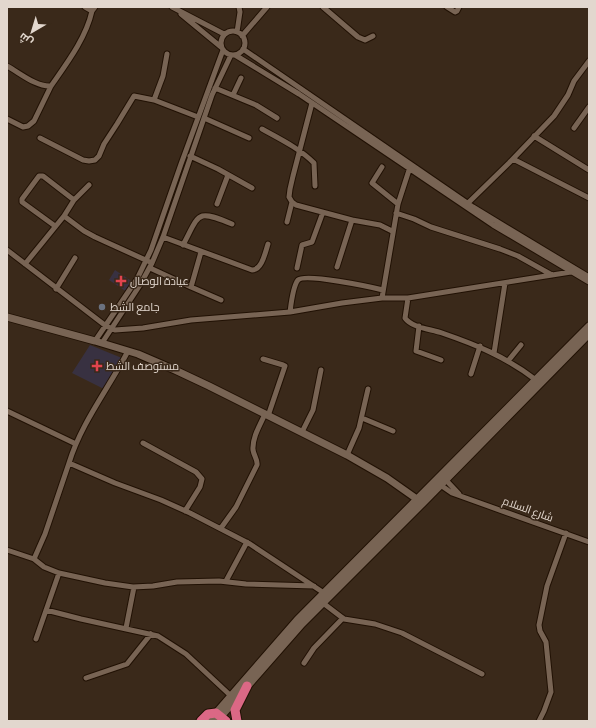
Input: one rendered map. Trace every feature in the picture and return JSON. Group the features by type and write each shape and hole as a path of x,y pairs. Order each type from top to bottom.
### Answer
{"highway":[{"path":"237,721 235,710 247,686"},
{"path":"200,721 208,714 220,718"}],"main road":[{"path":"7,317 98,342 144,357 209,386 347,455 387,478 420,501"},
{"path":"441,480 589,326"},
{"path":"209,721 220,718 289,637 420,501 589,335"},
{"path":"220,718 231,696 297,620 420,501"}],"street":[{"path":"7,119 23,126 28,126 34,121 51,86 71,57 90,21 94,9 85,7"},
{"path":"172,7 224,34"},
{"path":"237,32 240,12 239,7"},
{"path":"242,36 267,7"},
{"path":"322,7 358,37 365,40 373,36"},
{"path":"447,7 455,12 459,7"},
{"path":"178,10 228,54 233,55 312,103 468,203 589,277"},
{"path":"98,342 112,330 150,268 163,237 190,156 222,48 221,40 224,34 230,31 237,32 242,36 244,42 243,49"},
{"path":"98,342 106,326 137,279 146,260 201,117 215,88 233,55 243,49"},
{"path":"243,49 498,228 589,282"},
{"path":"154,100 167,54"},
{"path":"468,203 554,116 562,105 574,81 589,61"},
{"path":"7,66 28,79 45,86 51,86"},
{"path":"233,95 241,78"},
{"path":"215,88 256,105 277,118"},
{"path":"40,138 83,160 95,160 99,156 108,136 134,96 154,100 201,117 249,138"},
{"path":"287,222 292,202 290,190 312,103"},
{"path":"574,128 589,107"},
{"path":"262,129 300,150 314,163 315,186"},
{"path":"534,136 589,170"},
{"path":"190,156 252,188"},
{"path":"513,159 589,198"},
{"path":"382,298 392,231 398,204 410,166"},
{"path":"382,167 372,183 398,204"},
{"path":"217,204 228,175"},
{"path":"55,226 22,202 22,199 36,179 39,176 43,176 74,200"},
{"path":"25,264 64,216 74,200 88,185"},
{"path":"292,202 296,205 352,220 380,225 392,231"},
{"path":"297,268 302,245 312,242 323,212"},
{"path":"396,213 431,227 518,256 552,275"},
{"path":"183,245 196,221 206,214 232,224"},
{"path":"64,216 95,238 152,263"},
{"path":"337,267 352,220"},
{"path":"163,237 243,267 256,270 259,267 268,244"},
{"path":"7,250 56,289 112,330 143,328 191,320 290,312 382,298 408,298 571,272"},
{"path":"191,287 202,252"},
{"path":"56,289 75,258"},
{"path":"150,268 220,300"},
{"path":"290,312 295,286 303,277 361,284 382,290"},
{"path":"494,353 505,283"},
{"path":"408,298 405,318 408,321 480,346 508,361 536,380"},
{"path":"120,304 126,307"},
{"path":"419,326 416,351 441,360"},
{"path":"471,374 480,346"},
{"path":"508,361 520,346"},
{"path":"34,559 45,534 76,444 88,420 128,351"},
{"path":"220,528 236,507 258,463 253,449 254,442 285,366 263,359"},
{"path":"302,432 313,410 321,370"},
{"path":"347,455 357,436 368,389"},
{"path":"7,411 76,444"},
{"path":"362,418 393,431"},
{"path":"143,443 196,472 202,479 200,487 185,511"},
{"path":"69,463 115,483 161,500 220,528 247,542 324,593"},
{"name":"شارع السلام","path":"441,480 449,491 589,542"},
{"path":"539,721 550,692 546,642 540,631 539,625 547,586 566,533"},
{"path":"226,581 247,542"},
{"path":"7,550 34,559 44,567 58,573 105,583 134,587 153,586 177,582 226,581 246,584 315,586"},
{"path":"36,640 58,573"},
{"path":"126,628 134,587"},
{"path":"323,602 343,618 375,624 402,633 482,674"},
{"path":"46,610 163,638 186,654 231,696"},
{"path":"304,663 314,648 343,618"},
{"path":"86,678 128,664 151,634"}],"shaded area":[{"name":"عيادة الوصال","path":"115,270 133,282 127,292 109,280"},
{"name":"مستوصف الشط","path":"90,345 122,358 104,389 72,373"}],"place":[{"name":"عيادة الوصال","path":"121,281"},
{"name":"جامع الشط","path":"102,307"},
{"name":"مستوصف الشط","path":"97,366"}]}
